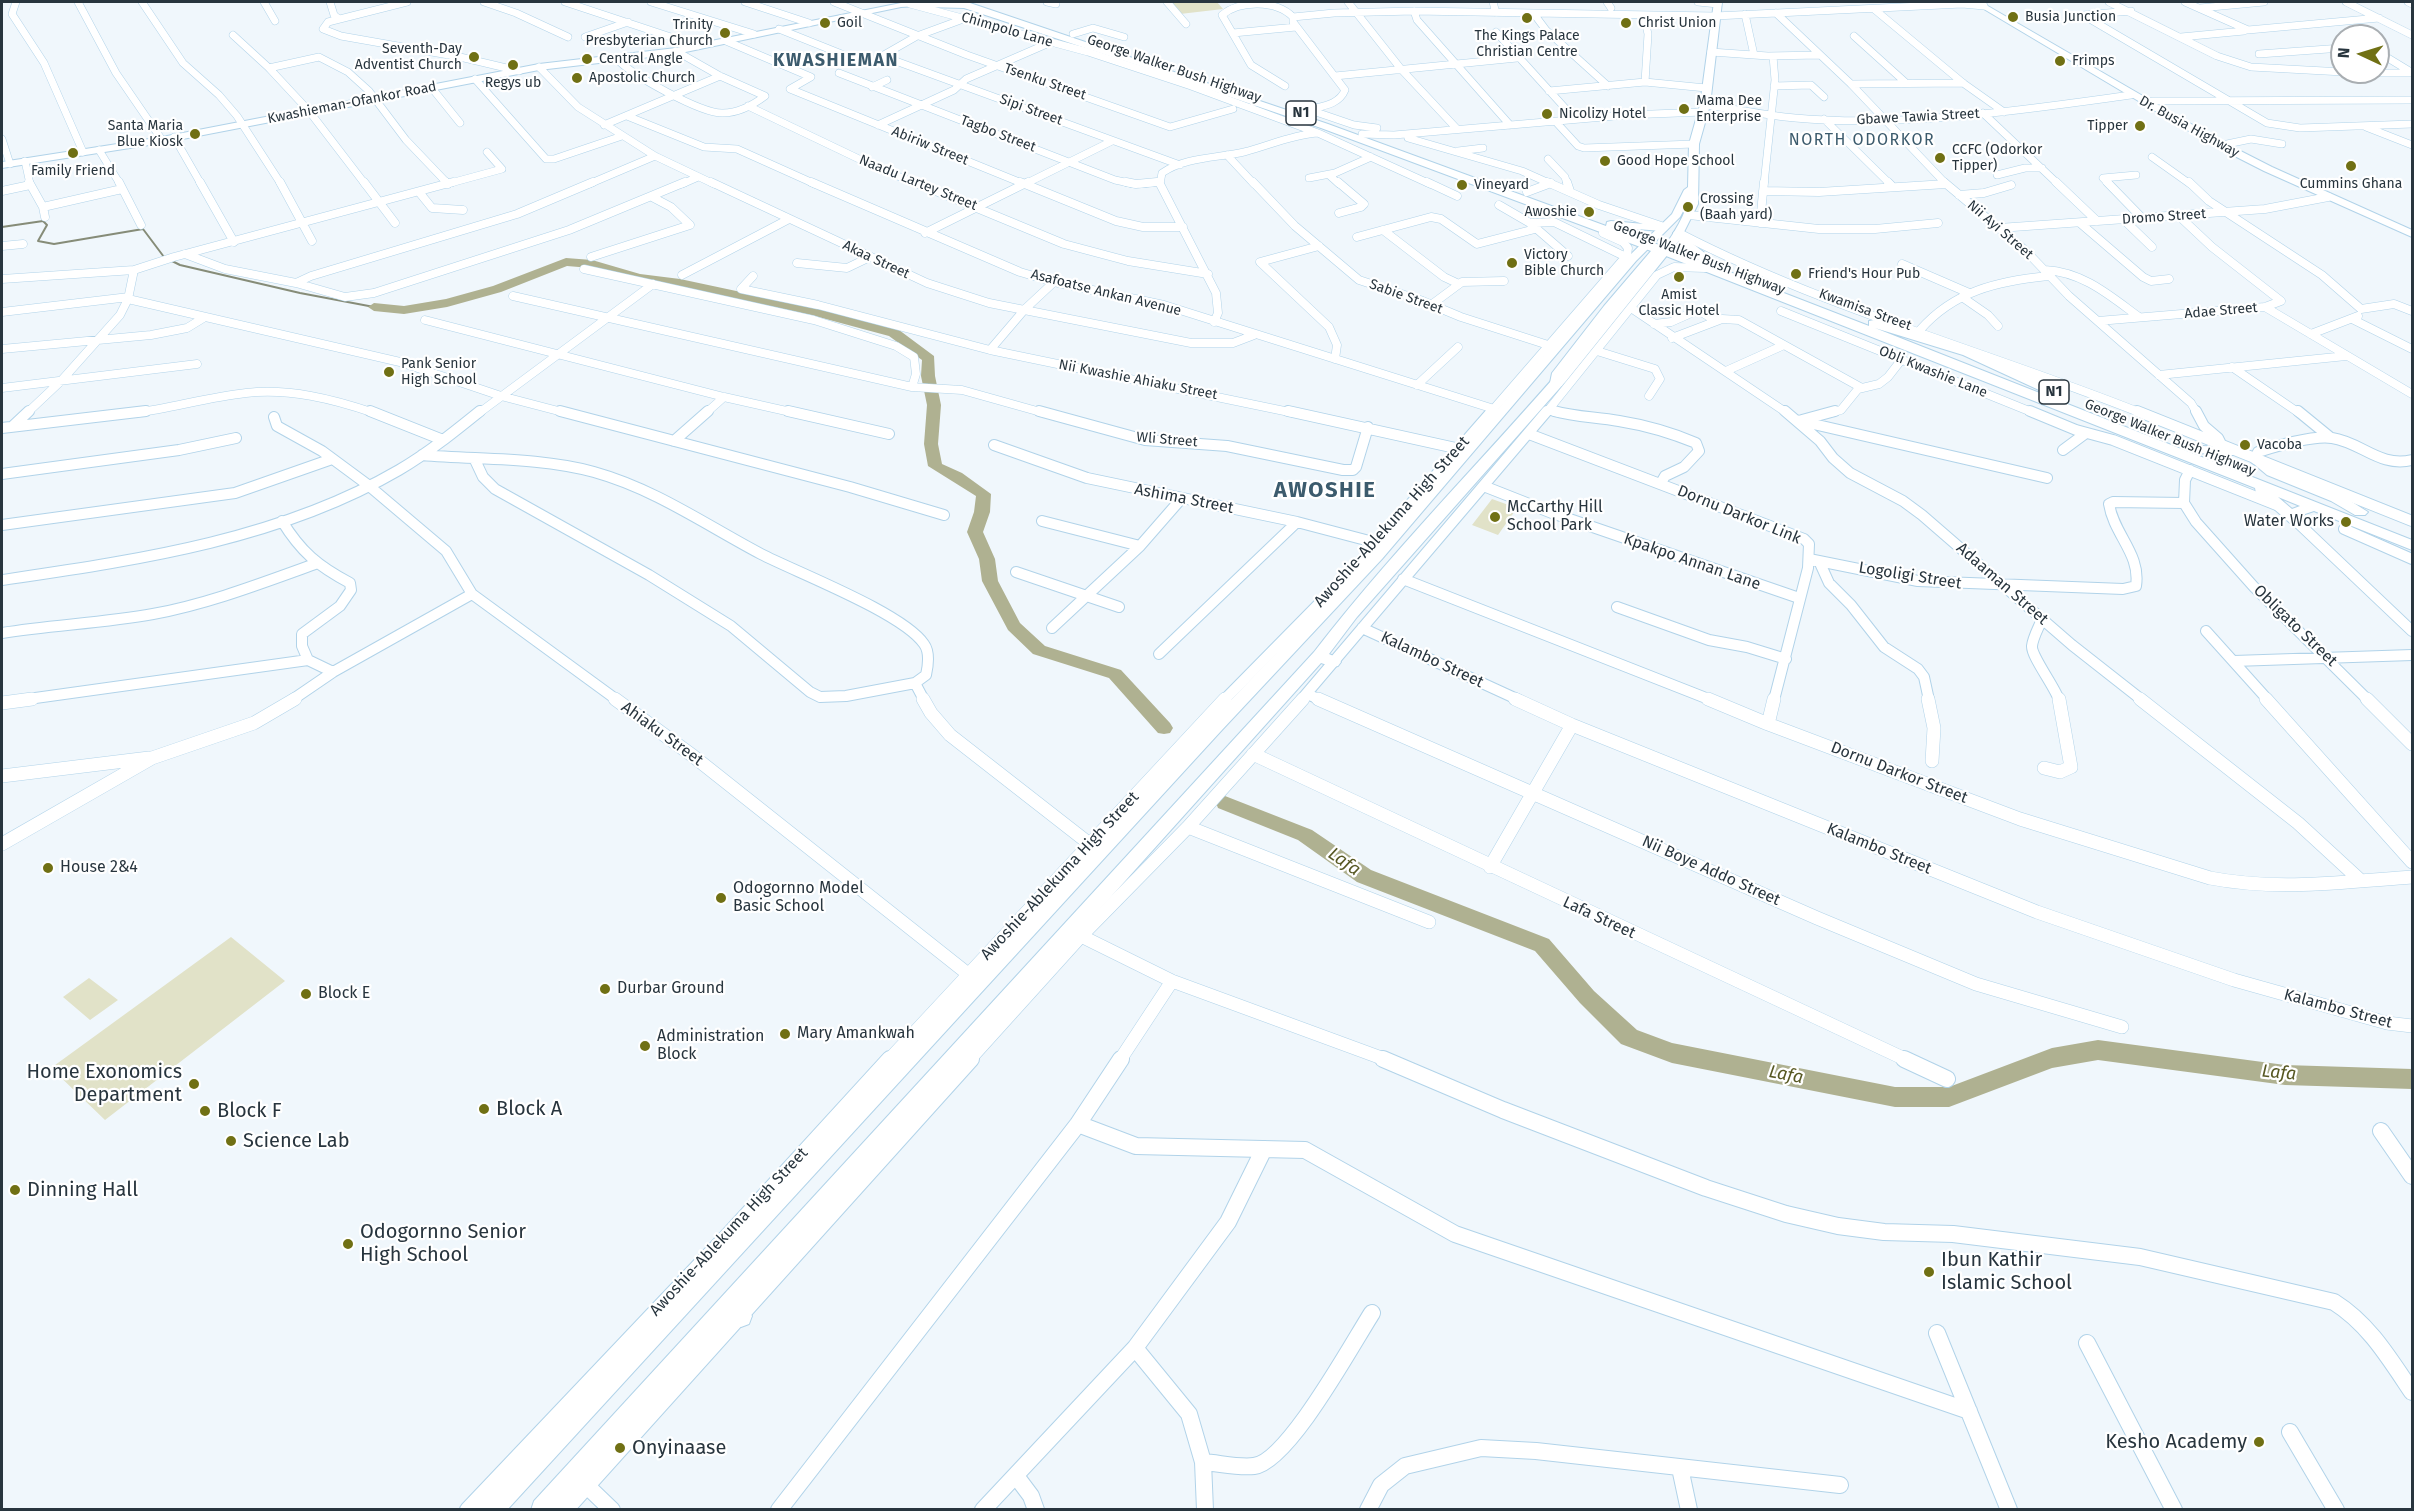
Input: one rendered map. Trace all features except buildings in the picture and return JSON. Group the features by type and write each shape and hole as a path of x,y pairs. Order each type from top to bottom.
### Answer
{"highway":[{"name":"George Walker Bush Highway","path":"955,2 973,3 1016,15 1408,150 1611,224 1655,249"},
{"path":"918,3 973,3"},
{"name":"George Walker Bush Highway","path":"973,3 1386,148 1401,159 1465,184 1510,194 1655,249 1706,264 1868,322 2057,393 2412,533"},
{"name":"Dr. Busia Highway","path":"1982,3 2002,9 2152,102 2227,144 2412,229"},
{"name":"Dr. Busia Highway","path":"1982,3 2213,141 2412,234"},
{"path":"1001,6 1016,15"},
{"path":"1297,117 1304,131"},
{"path":"1318,133 1347,135"},
{"path":"1611,224 1663,227"},
{"path":"1679,233 1706,264"},
{"path":"1557,383 1557,376 1584,339 1655,249"},
{"name":"George Walker Bush Highway","path":"1706,264 2412,545"},
{"path":"2110,425 2243,481 2258,489 2295,520 2298,511 2316,506"},
{"path":"2201,450 2228,448"},
{"path":"2255,459 2272,472 2336,498 2360,512"}],"main road":[{"name":"Kwashieman-Ofankor Road","path":"6,165 162,140 519,71 676,51 859,12 918,3 955,2"},
{"path":"1655,249 1679,233 1689,215 1695,193 1694,144 1704,108 1718,3"},
{"path":"1655,249 1663,227 1676,215 1686,197 1694,172"},
{"name":"Awoshie-Ablekuma High Street","path":"490,1509 603,1375 1295,634 1377,556 1454,468 1604,287 1655,249"},
{"name":"Awoshie-Ablekuma High Street","path":"543,1509 735,1311 1326,659 1352,613 1477,474 1549,403 1557,383"},
{"path":"1454,468 1477,474"}],"street":[{"path":"16,2 12,14 27,32 53,77 83,152"},
{"path":"78,2 87,25 144,116 162,140"},
{"path":"142,2 182,61 224,101 241,124 282,183 312,241"},
{"path":"264,2 275,21"},
{"path":"330,2 334,15 339,19"},
{"path":"407,2 328,22 323,29 341,36 460,57 519,71"},
{"path":"484,2 516,13 568,37"},
{"path":"565,2 698,46"},
{"path":"651,2 754,34"},
{"path":"746,2 809,23"},
{"name":"Tsenku Street","path":"834,2 997,66 1170,127 1233,109"},
{"path":"1047,2 1056,4"},
{"path":"1167,2 1186,24"},
{"path":"1348,2 1401,69 1457,129"},
{"path":"1428,2 1429,12"},
{"path":"1493,2 1496,13"},
{"path":"1607,2 1611,8"},
{"path":"1698,2 1718,3"},
{"path":"1845,2 1856,10"},
{"path":"1897,2 1905,8"},
{"path":"2109,2 2231,62 2251,67 2308,71 2412,73"},
{"path":"2185,2 2248,30"},
{"path":"2200,8 2264,2"},
{"path":"2346,2 2412,35"},
{"path":"2408,2 2412,4"},
{"name":"Chimpolo Lane","path":"918,3 1144,71 1304,131"},
{"path":"1285,86 1251,64 1222,15 1225,9 1271,3 1285,9 1293,17 1296,27 1343,86 1344,94 1334,103 1308,110 1354,125 1409,135 1522,171 1599,205 1663,227"},
{"path":"1293,17 1357,12 1414,11 1644,16 1715,15 1982,3"},
{"path":"1874,9 1963,83 2004,112"},
{"path":"1414,11 1417,20 1510,125"},
{"path":"2131,11 2084,15 2267,123 2284,127 2391,122 2412,124"},
{"name":"Nii Ayi Street","path":"1776,13 1851,84 1946,183 1999,228 2098,321 2191,403 2204,426 2228,448"},
{"path":"1534,14 1546,30 1608,86"},
{"path":"1745,14 1754,55"},
{"path":"1644,16 1648,34 1645,82"},
{"path":"917,36 966,18"},
{"path":"2181,37 2379,18"},
{"path":"585,38 628,22"},
{"path":"1233,33 1296,27"},
{"path":"1072,34 1093,28 1124,37"},
{"path":"779,29 859,61"},
{"path":"1496,32 1517,58 1575,119"},
{"path":"233,35 269,68 309,111 395,223"},
{"name":"Sipi Street","path":"917,36 882,56 1180,165"},
{"path":"1854,36 1905,82"},
{"name":"Abiriw Street","path":"726,41 811,77 790,89 1128,225 1160,228 1183,227"},
{"path":"878,124 962,85 966,79 1049,43"},
{"path":"2259,54 2330,49"},
{"path":"617,59 622,67 676,96 716,113 730,112 748,106 765,96 720,76 676,51"},
{"path":"1711,52 1773,56 1819,55"},
{"path":"2279,53 2308,71"},
{"path":"1760,223 1774,86 1773,56"},
{"path":"269,68 320,57 354,76 375,98 405,139 448,184"},
{"path":"1335,76 1517,58"},
{"path":"2390,59 2412,73"},
{"name":"Akaa Street","path":"539,68 578,107 655,156 949,292 989,303 1191,344 1233,343 1254,335"},
{"name":"Tagbo Street","path":"839,73 1126,183 1159,182"},
{"path":"604,125 720,76"},
{"path":"475,79 546,159 554,159 622,136"},
{"path":"872,87 887,80"},
{"path":"1549,90 1645,82 1706,88"},
{"path":"1851,84 1963,83"},
{"path":"1774,86 1811,85 1824,97"},
{"path":"431,87 460,123"},
{"name":"Gbawe Tawia Street","path":"1409,135 1704,108 1824,119 1884,120 2004,112 2131,94"},
{"path":"2152,102 2226,99 2412,100"},
{"name":"Naadu Lartey Street","path":"748,106 882,170 1083,250 1128,261 1208,274"},
{"path":"1983,113 2097,222"},
{"name":"Asafoatse Ankan Avenue","path":"627,116 704,147 737,149 925,233 1020,272 1054,282 1164,305 1494,410"},
{"path":"1824,119 1892,186"},
{"path":"1556,122 1578,146 1584,148 1694,144"},
{"path":"2363,125 2412,145"},
{"path":"1214,322 1218,307 1215,293 1208,274 1159,182 1162,172 1304,131 1318,133 1456,196"},
{"path":"1362,134 1409,135"},
{"path":"1408,150 1406,143 1409,135"},
{"path":"174,137 234,242"},
{"path":"2,139 6,165"},
{"path":"2227,144 2251,139 2282,144"},
{"path":"925,233 1112,141"},
{"path":"1454,151 1483,148"},
{"path":"99,150 141,225"},
{"path":"2,279 134,270 159,261 502,170 487,152"},
{"name":"Sabie Street","path":"1227,155 1295,226 1359,280 1548,345"},
{"path":"296,283 311,276 517,214 655,156"},
{"path":"1310,178 1329,175 1371,157"},
{"path":"2152,158 2174,170 2198,192 2316,270 2361,309 2394,304 2412,311"},
{"path":"1548,159 1565,177 1570,191"},
{"path":"25,161 30,185 44,207 45,217"},
{"path":"1997,175 2025,168 2042,168"},
{"path":"1329,175 1364,204 1361,207 1339,213"},
{"path":"2136,175 2103,178 2142,218"},
{"path":"185,254 226,270 296,283 337,296 364,296 569,230 698,177"},
{"path":"1527,192 1551,183"},
{"path":"1763,191 1819,192 1946,183"},
{"path":"2,191 30,185"},
{"path":"1959,195 1984,193 2011,185"},
{"path":"44,207 122,189"},
{"path":"419,192 428,207 463,210"},
{"path":"591,257 690,225 656,195"},
{"name":"Dromo Street","path":"1999,228 2265,209 2328,196"},
{"path":"1499,205 1533,226 1568,256"},
{"name":"George Walker Bush Highway","path":"1542,206 1566,219 1614,237 1628,248 1626,257"},
{"path":"1689,215 1848,230 1938,223"},
{"name":"Adae Street","path":"2098,321 2265,307 2281,302 2212,247 2179,216"},
{"path":"1357,237 1436,217 1477,244 1533,226 1554,222 1626,257"},
{"path":"682,275 789,219"},
{"path":"2124,220 2152,247"},
{"path":"2080,223 2143,277 2151,281 2169,279"},
{"path":"1383,230 1444,277 1458,284"},
{"name":"Kwamisa Street","path":"1679,233 1712,250 1840,303 1920,330 1928,320 1965,295 1986,285 2057,270 2088,279 2139,317"},
{"path":"2,246 22,244"},
{"path":"1319,246 1260,262 1329,327 1337,345 1335,359"},
{"path":"797,263 847,268 870,256"},
{"name":"Awoshie-Ablekuma High Street","path":"468,1509 603,1375 968,974 1091,845 1212,712 1295,634 1460,449 1548,345 1604,287 1626,257"},
{"name":"George Walker Bush Highway","path":"1686,266 1706,264"},
{"path":"1902,264 1965,295 1998,326"},
{"name":"Awoshie-Ablekuma High Street","path":"565,1509 735,1311 1081,936 1188,827 1307,694 1326,659 1362,628 1486,487 1529,434 1549,403 1597,351 1662,271 1686,266"},
{"path":"513,296 912,387 916,374 914,357 908,351 749,299 652,284 584,269"},
{"path":"13,426 61,381 120,315 129,298 134,270"},
{"path":"749,299 741,286 753,276"},
{"path":"1431,305 1458,284 1470,280 1504,281"},
{"path":"990,350 1025,309 1054,282"},
{"path":"2,580 134,560 189,549 282,521 368,485 422,455 652,284"},
{"path":"2,312 129,298 399,362 501,396 850,487 944,515"},
{"name":"Nii Kwashie Ahiaku Street","path":"749,299 818,305 990,350 1368,427 1460,449"},
{"path":"2265,307 2412,394"},
{"name":"Adaaman Street","path":"1631,308 1672,338 1798,420 1820,441 1841,467 1903,501 2042,619 2298,823 2360,880"},
{"path":"2311,334 2352,319 2359,315 2361,309"},
{"path":"1654,324 1671,322 1698,310 1716,321"},
{"name":"Obli Kwashie Lane","path":"1781,310 2086,433 2114,440 2281,507"},
{"path":"2,349 151,335 196,324 205,317"},
{"path":"1672,338 1716,321 1731,318 1739,320 1860,387 1880,384 1902,359"},
{"path":"2352,319 2412,349"},
{"path":"425,320 724,397 889,434"},
{"path":"1920,330 2058,380 2412,521"},
{"path":"1726,371 1784,345"},
{"path":"1417,385 1458,347"},
{"path":"1597,351 1655,369 1660,379 1649,396"},
{"path":"2159,375 2346,356"},
{"path":"2,388 197,364"},
{"path":"2232,367 2297,411 2331,438 2398,463 2412,460"},
{"name":"Wli Street","path":"912,387 926,390 962,390 1043,415 1145,440 1227,446 1343,470 1353,470 1356,467 1368,427"},
{"path":"1798,420 1841,410 1860,387"},
{"path":"2,430 13,426 147,412 249,392 274,392 342,402 370,410 443,440"},
{"path":"675,441 724,397"},
{"path":"1549,403 1575,417 1619,421 1682,437 1696,443 1699,452 1684,467 1665,476 1661,483"},
{"name":"Ahiaku Street","path":"274,417 277,426 308,442 368,485 446,551 472,594 693,756 968,974"},
{"path":"1798,420 2048,478"},
{"path":"2063,450 2086,433"},
{"name":"Dornu Darkor Link","path":"1529,434 1804,539 1809,544 1814,560 1799,598 1786,659 1767,724"},
{"path":"2,474 179,450 237,438"},
{"path":"2255,459 2258,452 2268,448 2331,438"},
{"name":"Ashima Street","path":"994,445 1087,478 1297,522 1377,543"},
{"path":"422,455 541,463 577,468 649,492 761,553 870,608 912,633 924,644 927,658 926,675 915,683 846,696 820,696 810,692 731,626 649,575 495,489 483,477 475,460"},
{"path":"2,525 235,493 332,459"},
{"path":"2184,502 2186,480 2190,470"},
{"name":"Kpakpo Annan Lane","path":"1486,487 1552,513 1799,598"},
{"path":"1052,628 1140,546 1181,499"},
{"name":"Logoligi Street","path":"1814,560 1918,581 2007,587 2123,589 2136,586 2140,574 2129,546 2109,512 2109,504 2113,502 2184,502"},
{"name":"Obligato Street","path":"2184,502 2196,522 2254,587 2412,744"},
{"path":"2295,520 2412,631"},
{"path":"282,521 298,547 315,564 350,583 351,590 333,612 311,625 302,634 302,646 308,660"},
{"path":"1042,521 1140,546"},
{"path":"1159,654 1297,522"},
{"path":"2344,530 2412,559"},
{"path":"1814,560 1829,583 1857,612 1884,647 1918,669 1924,676 1934,728 1932,760"},
{"path":"2,633 155,614 239,591 315,564"},
{"path":"1016,572 1119,607"},
{"name":"Dornu Darkor Street","path":"1404,579 1644,672 1767,724 2019,819 2217,880 2262,886 2412,877"},
{"path":"2,844 152,758 254,723 280,709 333,672 472,594"},
{"path":"1617,607 1709,640 1747,647 1786,659"},
{"path":"2042,619 2032,646 2036,659 2046,672 2058,698 2071,767 2060,772 2044,768"},
{"name":"Kalambo Street","path":"1362,628 1572,725 2037,912 2234,980 2387,1023 2412,1026"},
{"path":"2206,631 2412,862"},
{"path":"2234,661 2330,660 2412,655"},
{"path":"2,703 308,660 333,672"},
{"path":"915,683 931,713 950,735 1091,845"},
{"name":"Nii Boye Addo Street","path":"1307,694 1817,918 1976,984 2122,1027"},
{"path":"1490,867 1572,725"},
{"name":"Lafa Street","path":"1253,754 1490,867 1947,1079"},
{"path":"2,776 118,760 152,758"},
{"path":"1188,827 1429,922"},
{"path":"1081,936 1172,981 1355,1047 1503,1110 1706,1188 1786,1214 1838,1226 1953,1234 2140,1257 2334,1302 2351,1311 2368,1328 2412,1392"},
{"path":"779,1509 1078,1124 1172,981"},
{"path":"1078,1124 1136,1146 1305,1150 1455,1234 1969,1411"},
{"path":"2381,1131 2412,1176"},
{"path":"983,1509 1135,1348 1228,1222 1264,1149"},
{"path":"1203,1462 1256,1466 1283,1448 1305,1419 1372,1313"},
{"path":"1936,1333 2009,1509"},
{"path":"2086,1343 2174,1509"},
{"path":"1135,1348 1189,1414 1203,1462 1205,1509"},
{"path":"2290,1432 2336,1509"},
{"path":"1368,1509 1381,1485 1405,1466 1481,1448 1536,1451 1840,1485"},
{"path":"1680,1468 1689,1509"},
{"path":"1016,1476 1031,1496 1036,1509"},
{"path":"587,1486 612,1509"}],"green space":[{"path":"1170,2 1217,2 1223,9 1180,14"},
{"name":"McCarthy Hill School Park","path":"1492,499 1517,508 1498,535 1472,525"},
{"path":"231,937 285,981 105,1120 51,1068"},
{"path":"89,978 118,1000 90,1020 63,997"}],"waterway":[{"path":"2,227 43,221 47,225 38,241 54,244 143,229 164,257"},
{"path":"170,260 180,265 300,293 374,307"},
{"path":"374,307 404,310 447,303 497,289 566,262 592,264 639,278 680,283 812,311 894,333 929,359 928,376 934,405 931,444 935,466 957,476 984,494 982,512 975,532 987,559 990,581 1014,626 1039,650 1115,674 1164,728"},
{"name":"Lafa","path":"1225,803 1305,835 1364,876 1542,945 1587,997 1629,1037 1672,1053 1895,1097 1949,1097 2052,1058 2098,1050 2285,1075 2412,1079"}],"place":[{"name":"Busia Junction","path":"2013,17"},
{"name":"The Kings Palace Christian Centre","path":"1527,18"},
{"name":"Goil","path":"825,23"},
{"name":"Christ Union","path":"1626,23"},
{"name":"Trinity Presbyterian Church","path":"725,33"},
{"name":"Seventh-Day Adventist Church","path":"474,57"},
{"name":"Central Angle","path":"587,59"},
{"name":"Frimps","path":"2060,61"},
{"name":"Regys ub","path":"513,65"},
{"name":"Apostolic Church","path":"577,78"},
{"name":"Mama Dee Enterprise","path":"1684,109"},
{"name":"Nicolizy Hotel","path":"1547,114"},
{"name":"Tipper","path":"2140,126"},
{"name":"Santa Maria Blue Kiosk","path":"195,134"},
{"name":"Family Friend","path":"73,153"},
{"name":"CCFC (Odorkor Tipper)","path":"1940,158"},
{"name":"Good Hope School","path":"1605,161"},
{"name":"Cummins Ghana","path":"2351,166"},
{"name":"Vineyard","path":"1462,185"},
{"name":"Crossing (Baah yard)","path":"1688,207"},
{"name":"Awoshie","path":"1589,212"},
{"name":"Victory Bible Church","path":"1512,263"},
{"name":"Friend's Hour Pub","path":"1796,274"},
{"name":"Amist Classic Hotel","path":"1679,277"},
{"name":"Pank Senior High School","path":"389,372"},
{"name":"Vacoba","path":"2245,445"},
{"name":"McCarthy Hill School Park","path":"1495,517"},
{"name":"Water Works","path":"2346,522"},
{"name":"House 2&4","path":"48,868"},
{"name":"Odogornno Model Basic School","path":"721,898"},
{"name":"Durbar Ground","path":"605,989"},
{"name":"Block E","path":"306,994"},
{"name":"Mary Amankwah","path":"785,1034"},
{"name":"Administration Block","path":"645,1046"},
{"name":"Home Exonomics Department","path":"194,1084"},
{"name":"Block A","path":"484,1109"},
{"name":"Block F","path":"205,1111"},
{"name":"Science Lab","path":"231,1141"},
{"name":"Dinning Hall","path":"15,1190"},
{"name":"Odogornno Senior High School","path":"348,1244"},
{"name":"Ibun Kathir Islamic School","path":"1929,1272"},
{"name":"Kesho Academy","path":"2259,1442"},
{"name":"Onyinaase","path":"620,1448"}],"district":[{"name":"KWASHIEMAN","path":"836,61"},
{"name":"NORTH ODORKOR","path":"1862,141"},
{"name":"AWOSHIE","path":"1325,491"}]}
